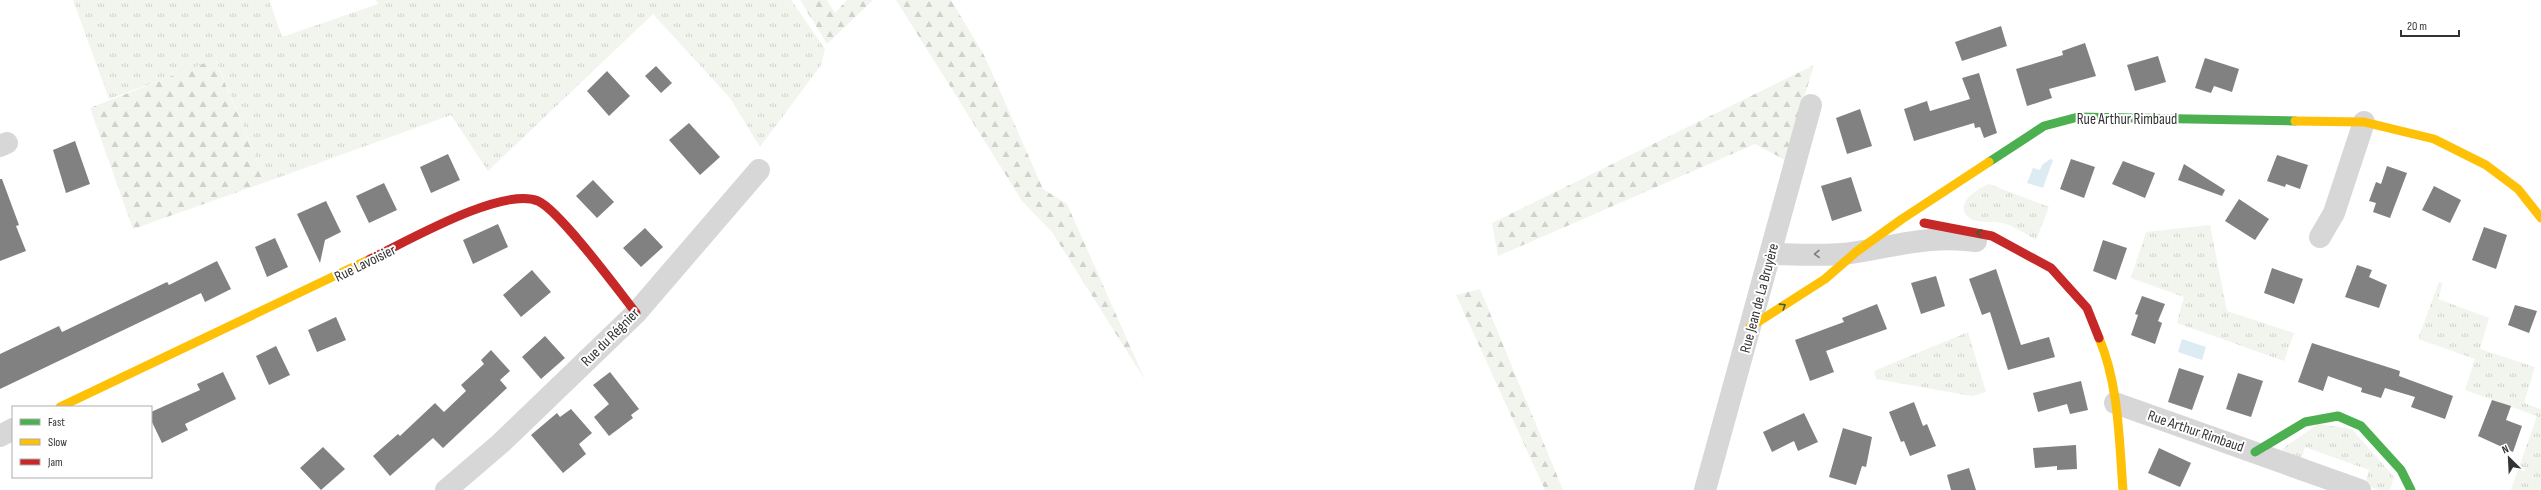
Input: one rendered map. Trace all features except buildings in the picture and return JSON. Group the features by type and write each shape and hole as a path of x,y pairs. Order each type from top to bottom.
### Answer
{"street":[{"name":"Rue Jean de La Bruyère","path":"1705,490 1811,105"},
{"name":"Rue Arthur Rimbaud","path":"1771,254 1856,252 1905,241 1920,224 2044,126 2078,117 2364,122 2434,139 2486,165 2518,189 2541,218"},
{"path":"2320,237 2334,213 2364,122"},
{"name":"Rue du Régnier","path":"446,490 501,442 636,313 759,170"},
{"name":"Rue Lavoisier","path":"62,406 478,208 512,198 539,201 562,223 636,313"},
{"name":"Rue Arthur Rimbaud","path":"1750,326 1825,279 1856,252 1920,224 1955,238 1990,243 2028,254 2051,268 2087,308 2108,359 2115,404 2123,490"},
{"name":"Rue Arthur Rimbaud","path":"2115,404 2360,490"},
{"name":"Rue Arthur Rimbaud","path":"2255,452 2305,422 2338,416 2361,426 2401,470 2410,490"},
{"path":"0,436 12,430"}],"green space":[{"path":"73,0 269,0 282,37 378,4 376,0 791,0 825,49 821,65 760,147 730,98 653,14 488,171 451,115 266,182 216,60 109,99"},
{"path":"800,0 827,0 835,13 847,0 873,0 827,44"},
{"path":"896,0 951,0 985,57 1043,189 1067,204 1145,380 1052,232 1022,201"},
{"path":"215,59 266,182 133,229 90,108"},
{"path":"1814,65 1785,160 1755,144 1498,256 1492,223"},
{"path":"1989,184 2049,207 2036,240 2020,230 2006,224 1974,220 1966,214 1964,209 1968,198 1978,189"},
{"path":"2210,225 2227,311 2294,333 2284,361 2177,323 2184,297 2131,278 2146,232"},
{"path":"2439,282 2443,283 2438,299 2489,318 2480,349 2535,367 2524,403 2541,409 2541,490 2511,490 2537,416 2465,390 2475,359 2418,339"},
{"path":"1480,289 1563,490 1545,490 1456,295"},
{"path":"1968,332 1986,392 1972,396 1876,379 1874,371"},
{"path":"2318,424 2352,429 2394,477 2390,490 2380,490 2365,485 2369,470 2305,447 2300,462 2285,455 2282,449"}],"shaded area":[{"path":"2050,159 2053,160 2043,188 2027,183 2033,168 2040,170 2042,165"},
{"path":"2182,339 2206,347 2202,360 2178,352"}],"traffic: fast":[{"path":"1989,162 2044,126 2078,117 2295,121"},
{"path":"2255,452 2305,422 2338,416 2361,426 2401,470 2411,490"}],"traffic: slow":[{"path":"2295,121 2364,122 2434,139 2486,165 2518,189 2541,218"},
{"path":"1750,327 1825,279 1856,252 1902,219 1989,162"},
{"path":"62,406 370,259"},
{"path":"2099,338 2111,375 2119,432 2123,490"}],"traffic: jam":[{"path":"370,259 429,229 479,208 502,201 522,198 538,201 548,207 560,219 603,270 636,313"},
{"path":"1924,223 1992,236 2051,268 2087,308 2099,338"}]}
